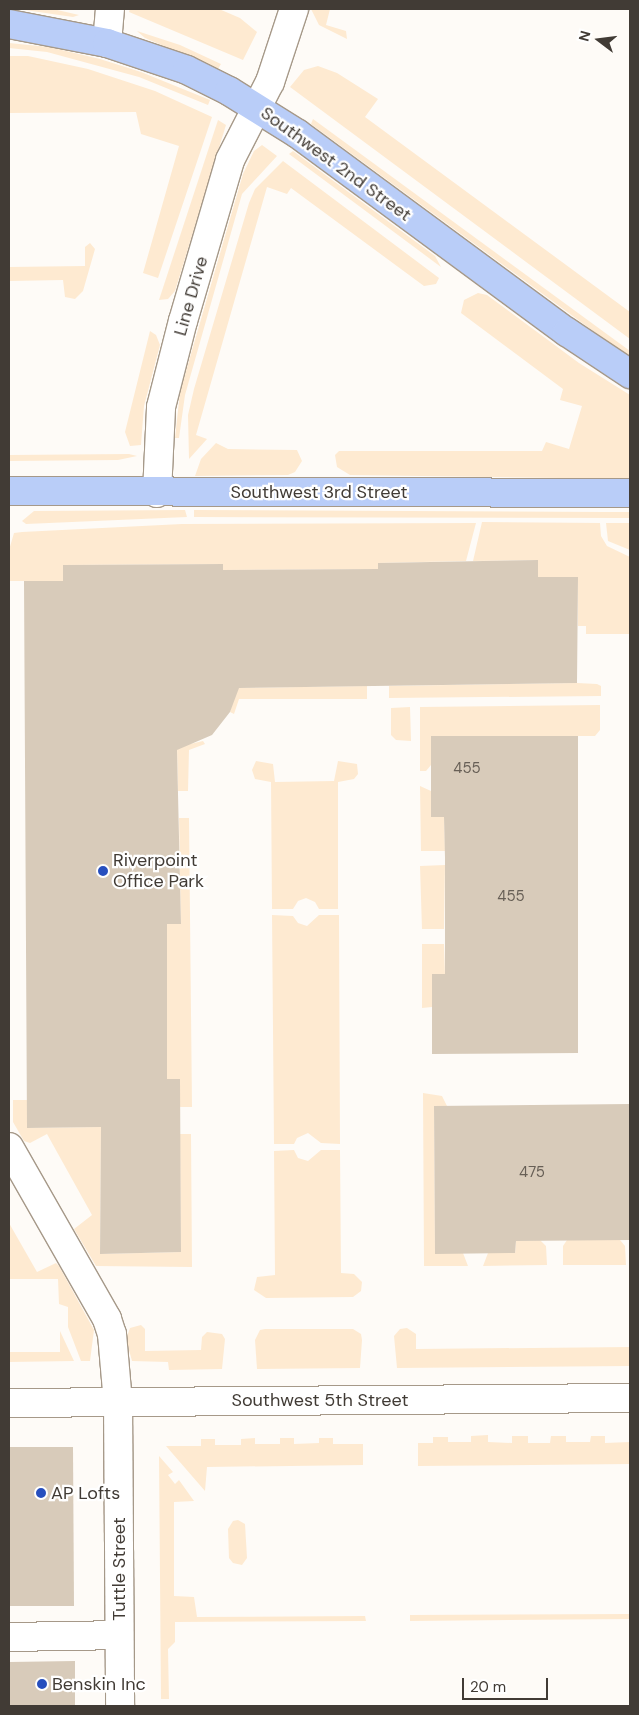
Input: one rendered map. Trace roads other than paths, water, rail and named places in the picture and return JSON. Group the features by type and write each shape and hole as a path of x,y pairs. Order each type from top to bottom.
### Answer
{"main road":[{"name":"Southwest 2nd Street","path":"9,24 107,42 187,70 256,106 567,332 630,374"},
{"name":"Southwest 3rd Street","path":"9,491 157,493 630,493"}],"street":[{"path":"107,42 110,9"},
{"name":"Line Drive","path":"157,493 159,424 165,387 230,160 281,54 294,9"},
{"name":"Tuttle Street","path":"9,1147 107,1319 115,1351 118,1402 120,1706"},
{"name":"Southwest 5th Street","path":"9,1402 630,1398"},
{"path":"9,1637 119,1635"}],"place":[{"name":"Riverpoint Office Park","path":"103,871"},
{"name":"AP Lofts","path":"41,1493"},
{"name":"Benskin Inc","path":"42,1684"}]}
